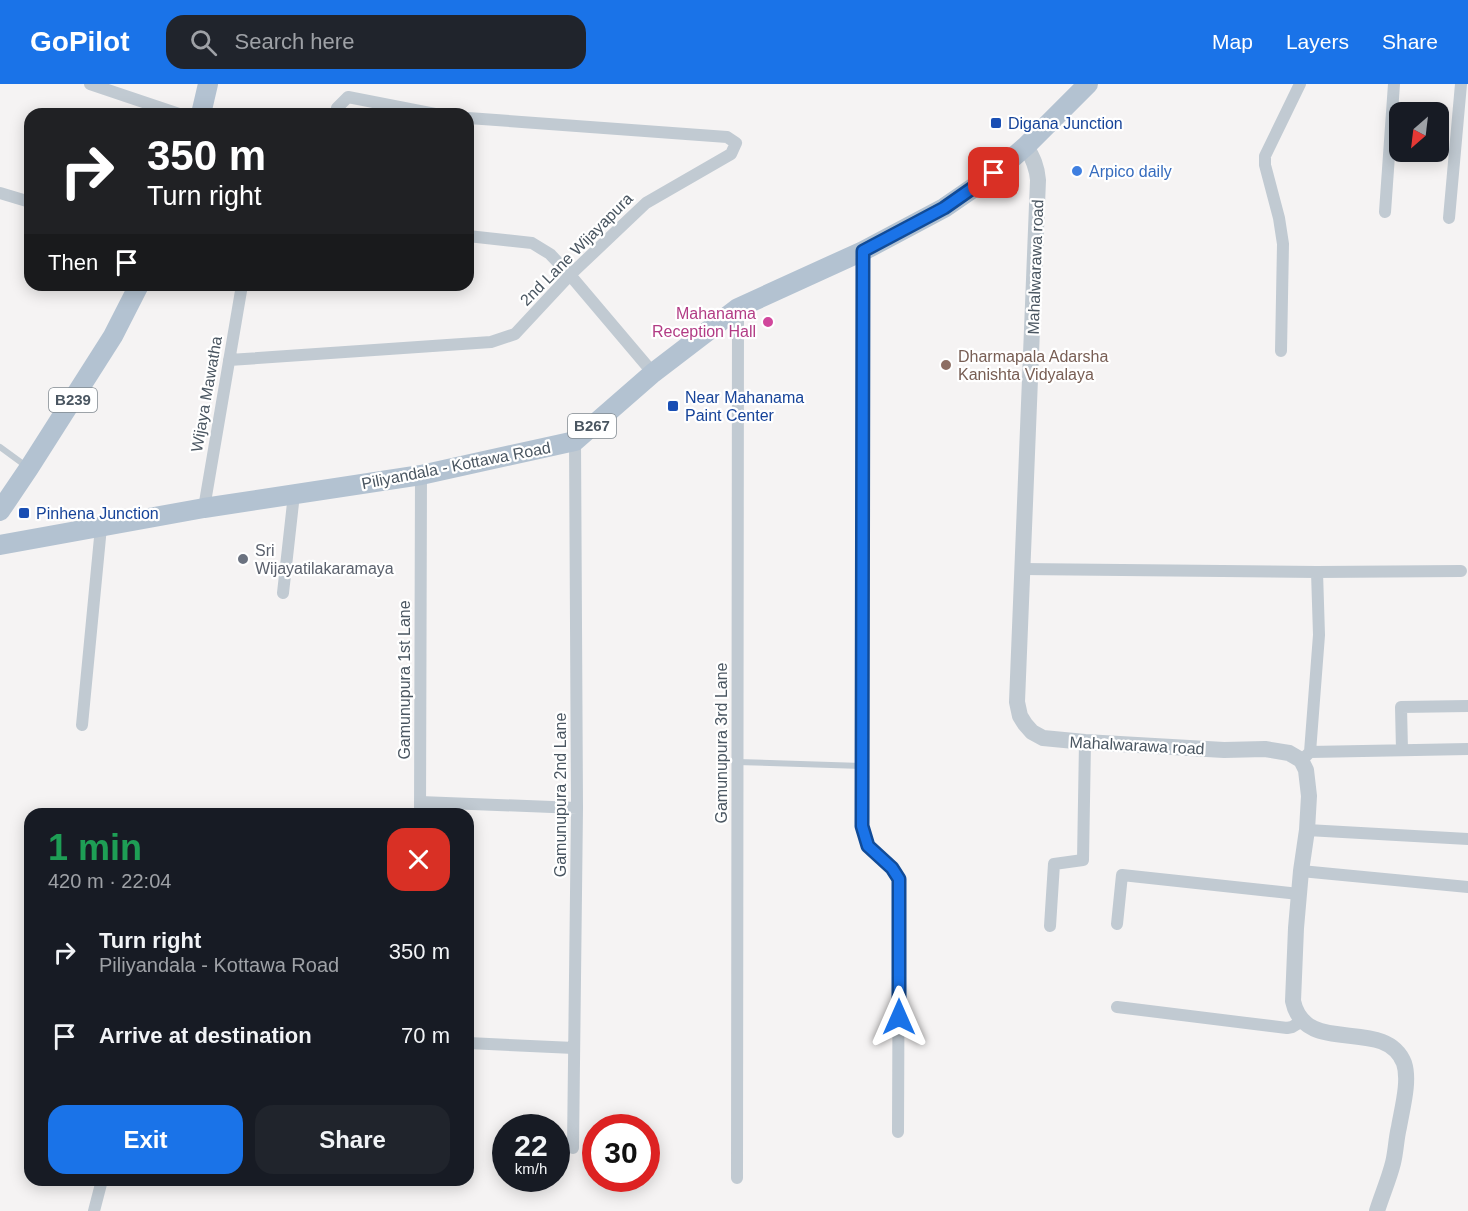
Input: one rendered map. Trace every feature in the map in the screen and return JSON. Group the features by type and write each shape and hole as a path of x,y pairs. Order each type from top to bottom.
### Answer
{"main road":[{"path":"202,108 208,84"},
{"name":"Piliyandala - Kottawa Road","path":"0,545 204,508 422,475 575,441 653,373 738,308 863,251 944,208 994,173 1026,146 1088,84"},
{"name":"B239","path":"0,511 113,336 136,291"}],"street":[{"path":"90,84 161,108"},
{"path":"1281,351 1283,244 1279,218 1265,165 1265,156 1300,84"},
{"path":"1385,212 1394,84"},
{"path":"1449,218 1461,84"},
{"path":"338,108 348,97 404,108"},
{"name":"2nd Lane Wijayapura","path":"229,360 491,342 515,334 570,275 646,203 731,154 736,143 727,136 474,118"},
{"name":"Mahalwarawa road","path":"1026,146 1034,158 1038,180 1017,702 1020,716 1032,732 1043,738 1224,750 1265,749 1305,756"},
{"path":"0,193 24,200"},
{"path":"474,237 532,243 550,254 653,373"},
{"path":"863,251 862,826 868,846 892,868 899,879 898,1132"},
{"name":"Wijaya Mawatha","path":"204,508 241,291"},
{"name":"Gamunupura 3rd Lane","path":"737,1178 738,308"},
{"name":"Gamunupura 2nd Lane","path":"573,1148 577,808 575,441"},
{"name":"Gamunupura 1st Lane","path":"420,808 422,475"},
{"path":"283,594 294,494"},
{"path":"82,725 101,527"},
{"path":"1022,569 1461,571"},
{"path":"1317,572 1319,635 1305,756 1309,796 1296,928 1293,1001 1295,1012 1312,1028 1385,1042 1397,1052 1404,1064 1407,1077 1393,1163 1377,1211"},
{"path":"1402,750 1401,707 1468,706"},
{"path":"1050,926 1054,864 1083,860 1085,742"},
{"path":"1305,756 1402,750 1468,749"},
{"path":"420,808 577,808"},
{"path":"1307,831 1468,839"},
{"path":"1301,871 1468,887"},
{"path":"1117,924 1122,875 1299,894"},
{"path":"1117,1007 1287,1028 1302,1021"},
{"path":"474,1043 574,1048"},
{"path":"94,1211 100,1186"}],"lane":[{"path":"0,447 29,468"},
{"path":"737,762 862,766"}],"place":[{"name":"Digana Junction","path":"996,123"},
{"name":"Arpico daily","path":"1077,171"},
{"name":"Mahanama Reception Hall","path":"768,322"},
{"name":"Dharmapala Adarsha Kanishta Vidyalaya","path":"946,365"},
{"name":"Near Mahanama Paint Center","path":"673,406"},
{"name":"Pinhena Junction","path":"24,513"},
{"name":"Sri Wijayatilakaramaya","path":"243,559"}],"route":[{"path":"899,1017 899,879 892,868 868,846 862,826 863,251 944,208 994,173"}]}
